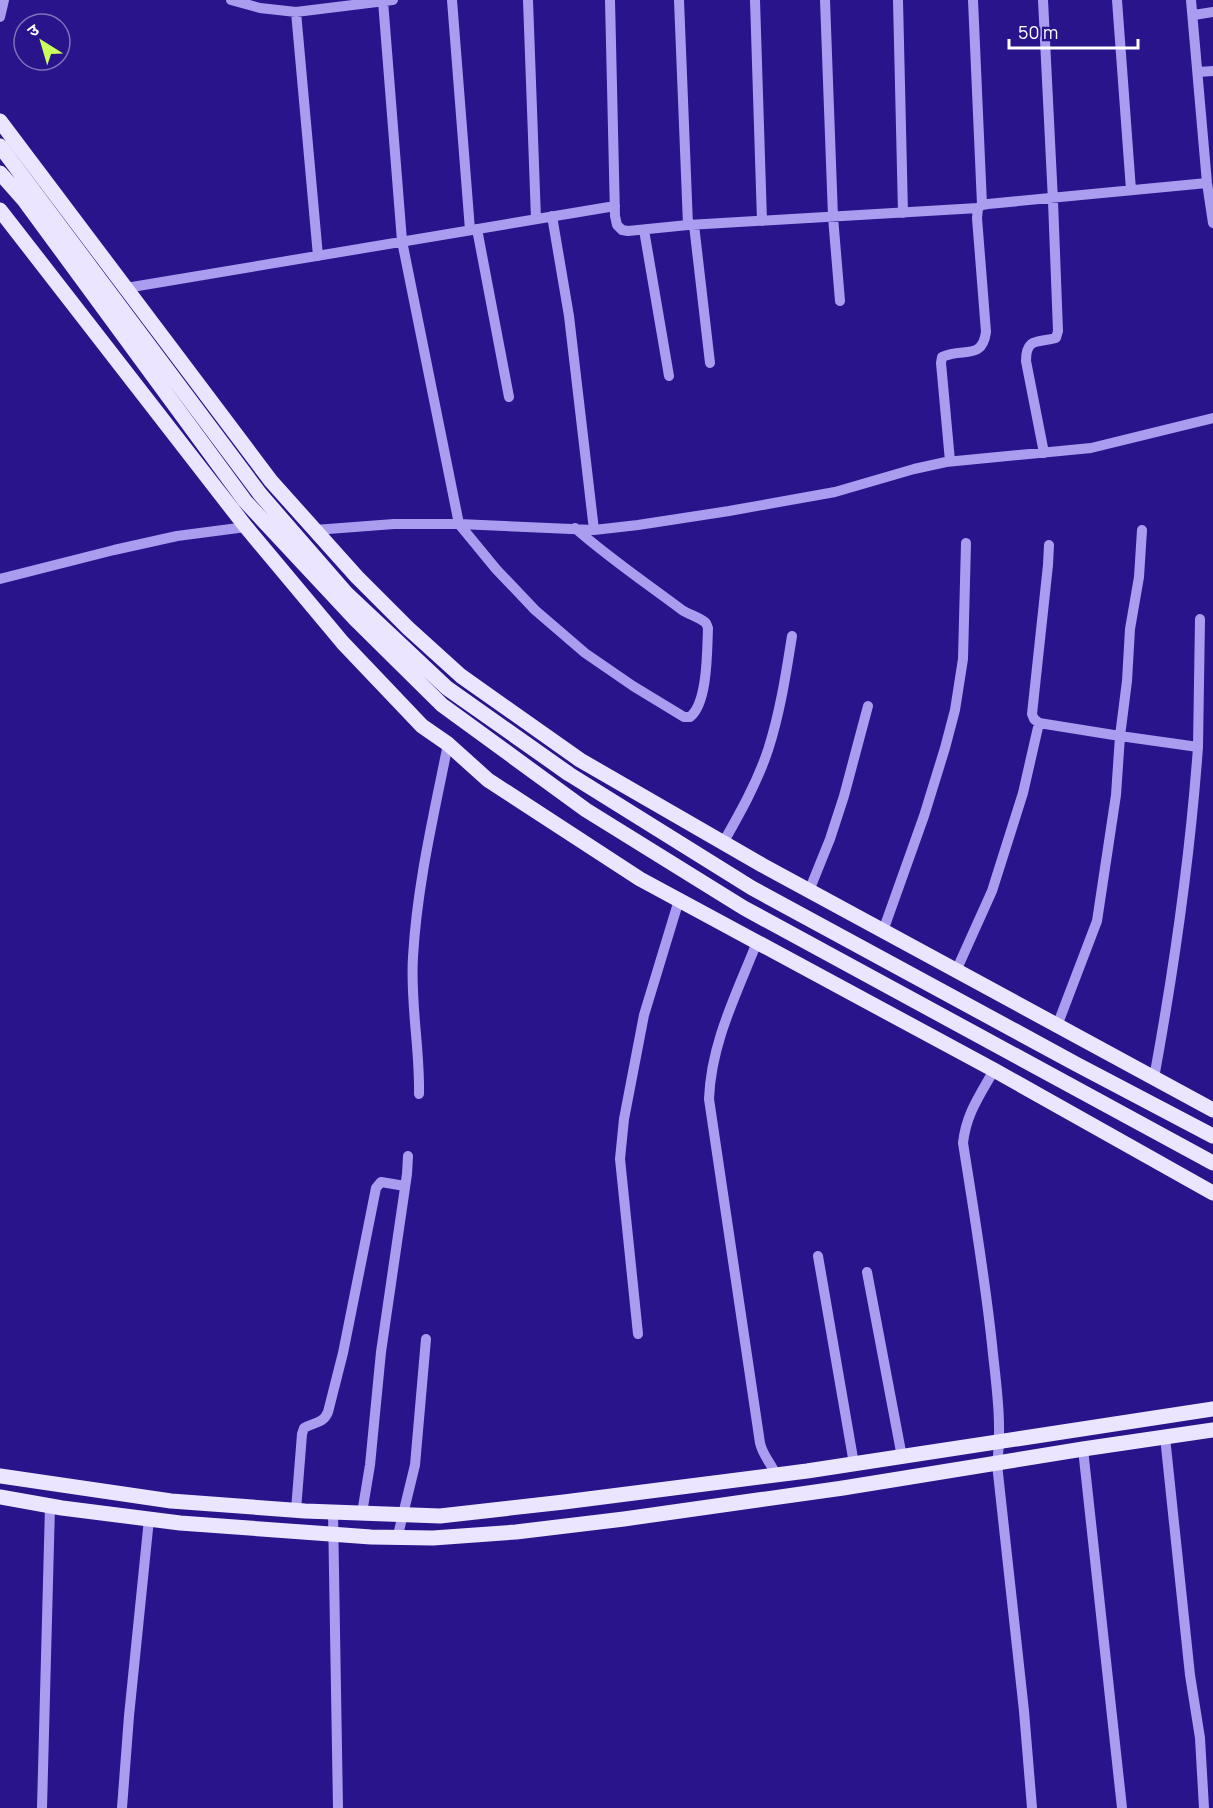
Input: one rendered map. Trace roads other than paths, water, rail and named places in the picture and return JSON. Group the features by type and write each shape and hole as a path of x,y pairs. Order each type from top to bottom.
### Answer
{"main road":[{"path":"0,121 271,481 357,577 460,676 580,760 723,843 1213,1110"},
{"path":"0,146 260,494 346,593 447,688 569,774 752,888 1213,1137"},
{"path":"0,173 24,200 245,501 355,619 442,705 586,810 744,908 1213,1163"},
{"path":"0,210 246,527 343,643 422,726 448,744 488,780 640,879 994,1070 1213,1193"},
{"path":"0,1476 171,1501 296,1510 440,1516 776,1475 1213,1409"},
{"path":"0,1497 180,1523 397,1539 516,1532 832,1490 1213,1430"}],"street":[{"path":"0,18 4,0"},
{"path":"231,0 260,8 296,12 388,1 402,241 459,524 515,590 585,652 633,686 684,717 690,717 699,704 706,677 708,628 706,623 686,612 615,561 575,528"},
{"path":"452,0 474,230 509,397"},
{"path":"528,0 536,219"},
{"path":"610,0 615,206 617,225 622,230 980,207 1053,197 1207,183"},
{"path":"679,0 691,225 710,363"},
{"path":"754,0 762,221"},
{"path":"825,0 833,217 840,301"},
{"path":"898,0 903,213"},
{"path":"950,461 942,357 950,353 979,349 984,343 986,332 977,218 980,207 973,0"},
{"path":"1043,0 1058,331 1056,338 1037,341 1029,345 1026,351 1026,361 1044,453"},
{"path":"1117,0 1131,190"},
{"path":"1191,0 1209,160 1207,183 1213,223"},
{"path":"296,12 318,255"},
{"path":"1194,15 1213,12"},
{"path":"1198,72 1213,71"},
{"path":"126,288 615,206"},
{"path":"552,216 570,326 594,530"},
{"path":"644,230 669,376"},
{"path":"315,530 394,524 459,524 594,530 638,525 835,492 950,461 1091,448 1213,418"},
{"path":"0,579 177,536 246,527"},
{"path":"1057,1026 1097,921 1116,795 1130,629 1139,577 1142,530"},
{"path":"883,931 924,816 955,710 963,659 966,543"},
{"path":"1048,544 1048,565 1032,714 1034,719 1039,723 1198,747"},
{"path":"1154,1078 1171,981 1194,802 1198,747 1200,619"},
{"path":"723,843 744,806 767,751 776,721 792,636"},
{"path":"809,891 844,796 868,706"},
{"path":"956,971 996,880 1023,793 1039,723"},
{"path":"419,1094 420,1074 412,984 413,956 423,872 448,744"},
{"path":"638,1334 620,1159 624,1119 644,1015 678,900"},
{"path":"757,942 723,1027 714,1056 710,1079 710,1098 760,1443 762,1452 776,1475"},
{"path":"994,1070 969,1113 963,1143 987,1299 1000,1442 997,1464 1024,1711 1032,1808"},
{"path":"363,1513 381,1352 408,1156"},
{"path":"296,1510 302,1434 304,1428 325,1419 328,1412 343,1353 376,1188 378,1184 386,1182 405,1186"},
{"path":"818,1256 854,1464"},
{"path":"867,1272 902,1456"},
{"path":"397,1539 415,1465 426,1339"},
{"path":"1165,1437 1190,1675 1200,1738 1204,1808"},
{"path":"1083,1449 1122,1808"},
{"path":"42,1808 50,1506"},
{"path":"333,1512 339,1808"},
{"path":"122,1808 149,1519"}]}
